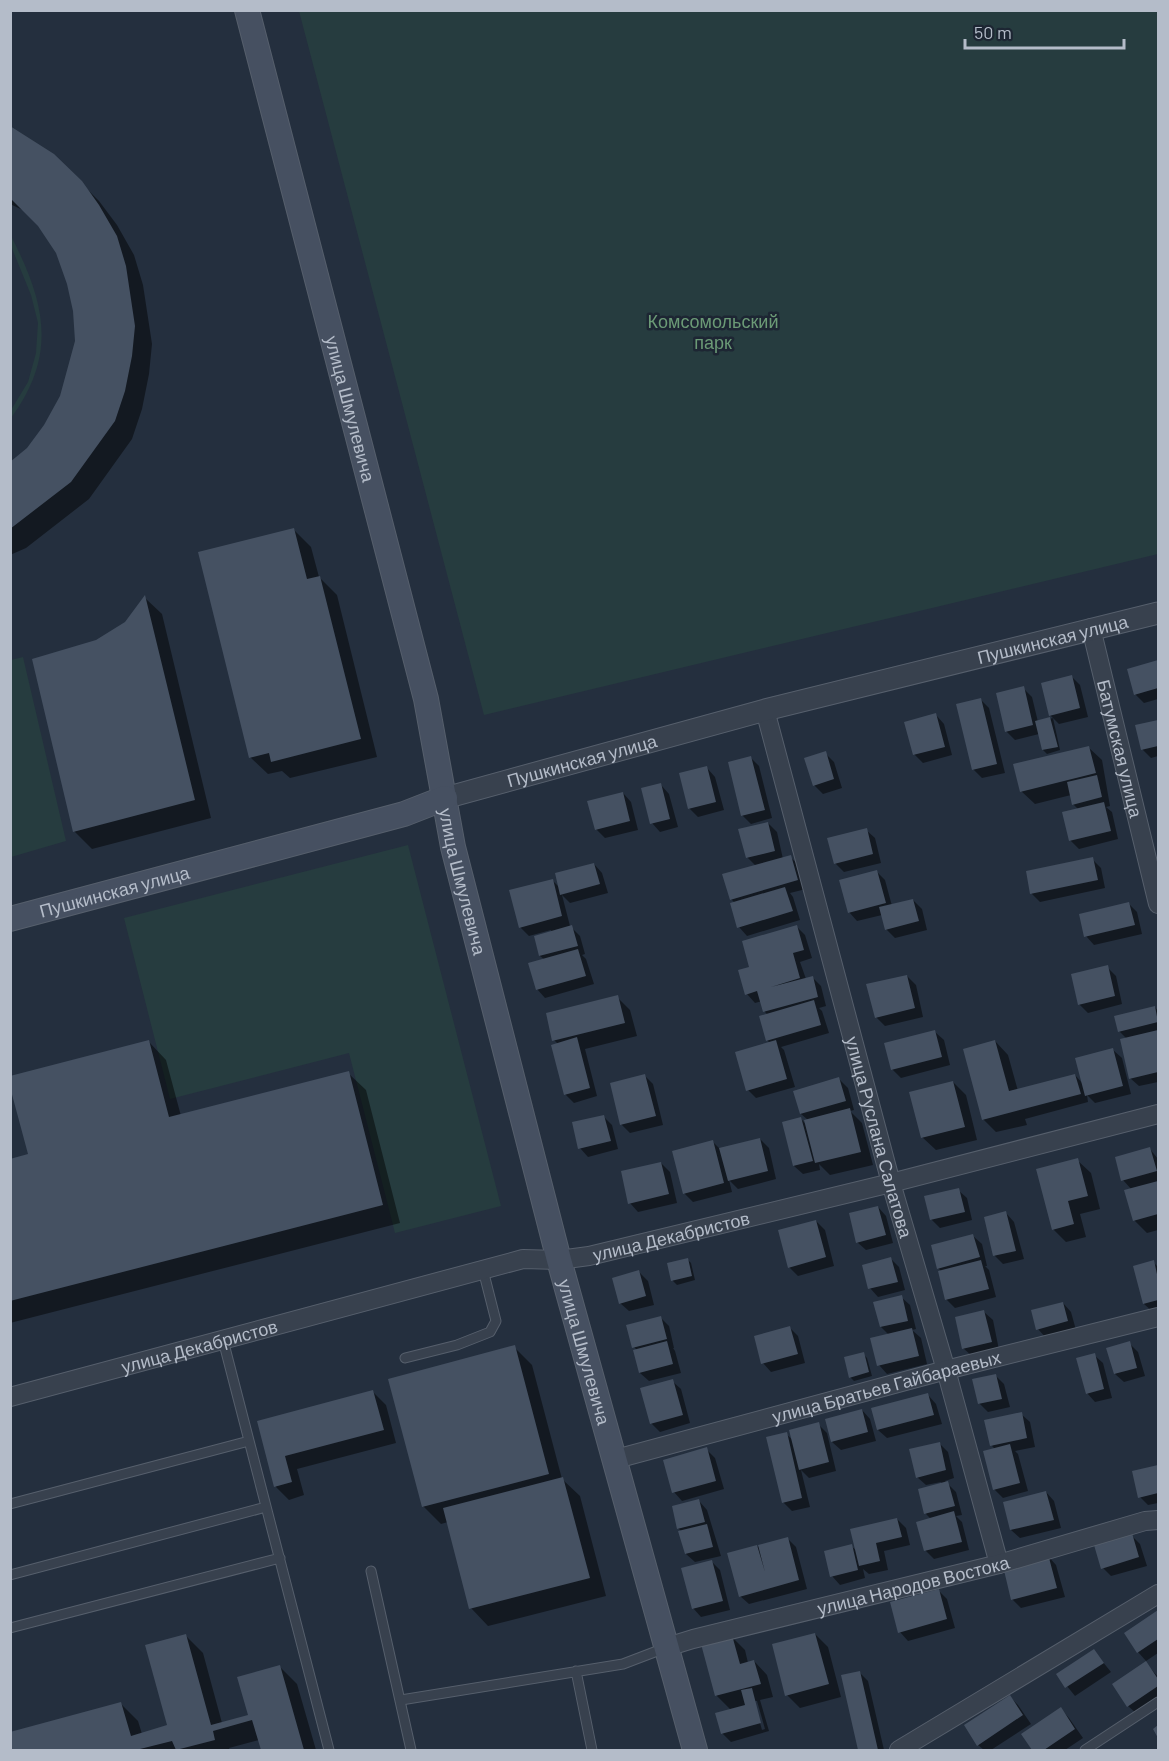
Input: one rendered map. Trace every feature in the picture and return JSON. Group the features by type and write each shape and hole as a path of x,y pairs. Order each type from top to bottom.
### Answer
{"main road":[{"name":"улица Шмулевича","path":"247,10 426,699 453,847 559,1260 696,1750"},
{"name":"Пушкинская улица","path":"10,919 405,814 445,798"}],"street":[{"name":"Пушкинская улица","path":"445,798 765,710 1158,613"},
{"name":"Батумская улица","path":"1091,628 1158,904"},
{"name":"улица Руслана Салатова","path":"765,710 891,1183 946,1370 999,1564"},
{"name":"улица Декабристов","path":"10,1397 523,1259 559,1260 589,1256 891,1183 1158,1114"},
{"name":"улица Братьев Гайбараевых","path":"616,1459 946,1370 1158,1317"},
{"name":"улица Народов Востока","path":"667,1647 999,1564 1145,1521 1158,1520"},
{"path":"899,1750 1158,1594"}],"lane":[{"path":"405,1358 457,1345 490,1332 496,1322 483,1270"},
{"path":"223,1340 329,1750"},
{"path":"10,1504 249,1441"},
{"path":"10,1575 266,1507"},
{"path":"10,1628 279,1558"},
{"path":"371,1571 411,1750"},
{"path":"401,1700 622,1664 667,1647"},
{"path":"576,1671 592,1750"},
{"path":"1085,1750 1158,1701"}],"green space":[{"name":"Комсомольский парк","path":"299,11 1158,11 1158,554 484,715"},
{"path":"11,236 32,283 41,328 41,350 36,372 26,395 11,418 11,410 28,382 36,353 38,323 31,295 11,246"},
{"path":"23,657 66,841 11,857 11,660"},
{"path":"408,845 501,1206 395,1233 349,1053 170,1099 124,918"}],"building":[{"path":"10,126 54,154 82,181 99,205 117,236 126,266 135,326 125,391 115,421 71,482 10,529 10,462 27,448 44,425 60,396 75,341 73,311 67,284 56,253 38,226 10,198"},
{"path":"294,528 307,579 320,576 361,739 271,762 269,753 249,758 198,552"},
{"path":"145,595 195,800 73,832 32,659 96,640 125,622"},
{"path":"1158,660 1158,688 1134,695 1127,669"},
{"path":"1072,675 1080,708 1049,716 1041,683"},
{"path":"1024,686 1033,725 1005,732 996,693"},
{"path":"981,698 997,764 972,770 956,704"},
{"path":"936,713 945,747 913,755 904,722"},
{"path":"1050,717 1058,747 1042,750 1035,721"},
{"path":"1158,720 1158,746 1141,750 1135,725"},
{"path":"1089,746 1096,773 1020,792 1013,764"},
{"path":"826,751 834,779 813,786 804,758"},
{"path":"751,756 765,810 741,816 728,762"},
{"path":"707,766 716,802 688,809 679,773"},
{"path":"1097,775 1102,797 1072,805 1067,782"},
{"path":"661,783 670,819 650,824 641,788"},
{"path":"623,792 630,821 595,830 587,801"},
{"path":"1104,802 1111,831 1069,841 1062,812"},
{"path":"768,822 775,851 746,858 738,829"},
{"path":"867,828 873,854 834,864 827,838"},
{"path":"791,855 798,880 730,900 722,874"},
{"path":"1093,857 1098,880 1030,894 1026,871"},
{"path":"594,863 600,884 560,895 555,873"},
{"path":"877,870 886,903 848,913 839,880"},
{"path":"553,879 562,916 519,928 509,890"},
{"path":"785,887 793,911 737,928 730,903"},
{"path":"913,899 919,921 885,930 879,907"},
{"path":"1129,902 1135,925 1084,937 1079,914"},
{"path":"572,925 578,946 539,956 534,936"},
{"path":"797,925 804,950 793,953 800,978 771,987 813,976 818,997 763,1012 757,991 745,995 738,970 749,967 742,941"},
{"path":"578,949 586,976 536,990 528,963"},
{"path":"1108,965 1115,996 1078,1005 1071,974"},
{"path":"907,975 915,1008 875,1018 866,984"},
{"path":"618,995 625,1023 552,1041 546,1013"},
{"path":"814,1000 821,1025 766,1041 759,1016"},
{"path":"1155,1006 1158,1022 1118,1032 1114,1016"},
{"path":"935,1030 942,1057 891,1070 884,1043"},
{"path":"1158,1030 1158,1072 1129,1079 1120,1039"},
{"path":"577,1037 590,1088 564,1095 551,1045"},
{"path":"149,1040 169,1117 349,1071 383,1205 10,1301 10,1159 28,1154 10,1087 10,1076"},
{"path":"776,1040 787,1079 746,1091 735,1052"},
{"path":"995,1040 1009,1091 1075,1074 1081,1094 982,1120 963,1049"},
{"path":"1113,1048 1123,1086 1085,1096 1075,1058"},
{"path":"645,1074 656,1116 620,1125 610,1083"},
{"path":"839,1077 846,1101 800,1114 793,1091"},
{"path":"953,1081 965,1127 921,1138 909,1092"},
{"path":"850,1108 861,1152 815,1163 804,1120"},
{"path":"604,1115 611,1141 578,1149 572,1122"},
{"path":"801,1117 813,1161 793,1166 782,1122"},
{"path":"760,1138 768,1171 728,1181 719,1148"},
{"path":"713,1140 724,1183 683,1194 672,1151"},
{"path":"1150,1147 1157,1171 1121,1181 1115,1157"},
{"path":"1078,1158 1088,1196 1068,1201 1074,1224 1052,1230 1036,1169"},
{"path":"661,1162 669,1194 628,1204 621,1171"},
{"path":"1158,1181 1158,1214 1133,1221 1124,1190"},
{"path":"959,1188 965,1212 930,1220 924,1196"},
{"path":"878,1206 886,1235 856,1243 849,1213"},
{"path":"1006,1211 1016,1251 993,1256 984,1217"},
{"path":"816,1220 826,1257 788,1268 778,1230"},
{"path":"973,1234 980,1257 937,1269 931,1245"},
{"path":"891,1257 898,1282 868,1289 862,1265"},
{"path":"688,1258 692,1276 671,1281 667,1263"},
{"path":"981,1260 989,1289 945,1300 938,1271"},
{"path":"1154,1260 1158,1279 1158,1300 1143,1304 1133,1266"},
{"path":"639,1270 646,1296 619,1304 612,1278"},
{"path":"902,1295 908,1321 880,1327 873,1302"},
{"path":"1063,1302 1068,1321 1036,1330 1031,1310"},
{"path":"984,1310 992,1342 962,1349 955,1317"},
{"path":"661,1316 667,1339 632,1348 626,1325"},
{"path":"790,1326 798,1354 761,1364 754,1336"},
{"path":"912,1328 919,1356 877,1366 870,1338"},
{"path":"667,1341 673,1364 639,1373 633,1350"},
{"path":"1130,1341 1137,1368 1114,1374 1106,1348"},
{"path":"515,1345 549,1474 422,1507 388,1379"},
{"path":"864,1352 869,1372 849,1378 844,1357"},
{"path":"1095,1353 1104,1389 1086,1394 1076,1358"},
{"path":"996,1374 1002,1399 978,1404 972,1379"},
{"path":"673,1379 683,1415 650,1424 640,1388"},
{"path":"373,1390 384,1430 285,1456 292,1482 274,1487 257,1421"},
{"path":"928,1393 934,1415 877,1430 871,1408"},
{"path":"862,1409 868,1432 831,1442 825,1419"},
{"path":"1022,1412 1027,1438 990,1446 984,1420"},
{"path":"819,1422 829,1462 799,1470 789,1430"},
{"path":"787,1432 802,1498 782,1503 766,1437"},
{"path":"940,1442 946,1470 916,1478 909,1449"},
{"path":"1010,1444 1020,1483 993,1490 983,1451"},
{"path":"707,1447 716,1481 672,1493 663,1460"},
{"path":"1158,1465 1158,1493 1138,1498 1132,1471"},
{"path":"563,1477 590,1578 469,1609 443,1508"},
{"path":"948,1481 955,1506 924,1514 918,1489"},
{"path":"1046,1491 1054,1520 1010,1530 1003,1502"},
{"path":"699,1499 705,1522 677,1529 672,1506"},
{"path":"954,1511 962,1542 924,1551 916,1522"},
{"path":"897,1518 902,1537 876,1543 880,1561 859,1566 850,1529"},
{"path":"707,1524 713,1547 685,1554 678,1531"},
{"path":"1132,1533 1139,1557 1101,1569 1094,1545"},
{"path":"788,1537 799,1580 739,1597 727,1553 757,1545 765,1572 758,1545"},
{"path":"852,1544 858,1570 830,1577 824,1551"},
{"path":"1048,1554 1057,1588 1011,1600 1003,1566"},
{"path":"712,1560 723,1601 692,1609 681,1568"},
{"path":"939,1589 947,1619 898,1633 890,1602"},
{"path":"1158,1610 1158,1639 1137,1653 1124,1633"},
{"path":"815,1633 829,1684 785,1696 772,1644"},
{"path":"186,1634 211,1725 248,1715 237,1677 280,1665 304,1750 261,1750 252,1720 213,1731 215,1740 176,1750 172,1741 136,1750 10,1750 10,1732 121,1702 131,1736 167,1725 145,1645"},
{"path":"732,1635 740,1664 754,1660 761,1684 715,1696 701,1644"},
{"path":"1094,1649 1104,1663 1065,1688 1056,1674"},
{"path":"1146,1661 1158,1679 1158,1686 1127,1707 1112,1684"},
{"path":"860,1671 878,1750 858,1750 841,1675"},
{"path":"752,1688 761,1723 721,1734 715,1713 745,1705 741,1690"},
{"path":"1010,1695 1023,1715 977,1746 964,1725"},
{"path":"1061,1707 1075,1729 1044,1750 1032,1750 1021,1734"},
{"path":"1158,1725 1158,1738 1153,1729"}]}
